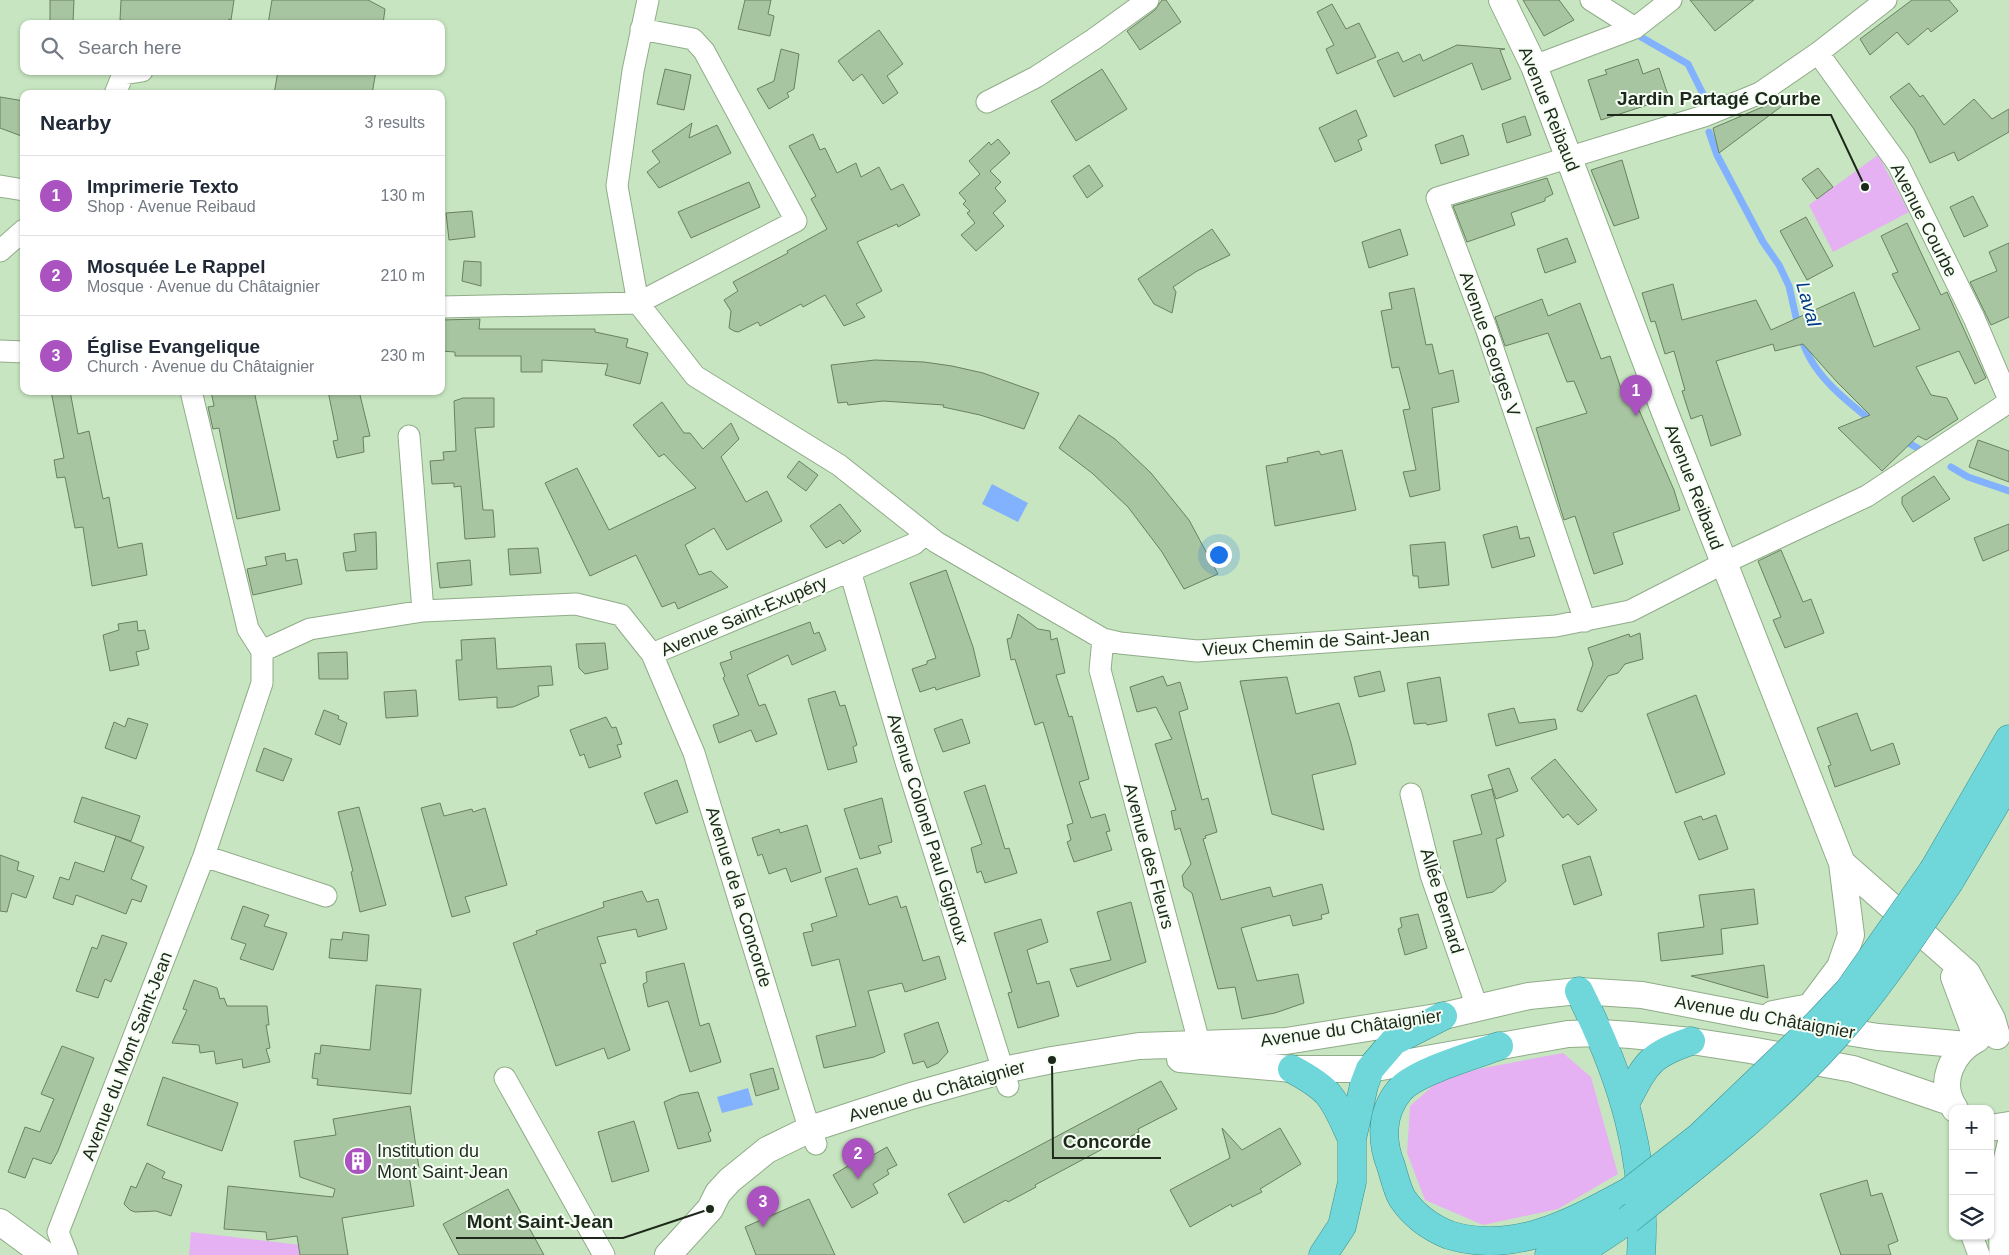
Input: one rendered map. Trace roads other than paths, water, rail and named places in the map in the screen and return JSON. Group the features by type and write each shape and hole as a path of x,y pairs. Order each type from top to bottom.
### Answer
{"highway":[{"path":"1576,1255 1628,1220 1755,1117 1832,1040 1904,949 2009,739"},
{"path":"1499,1046 1415,1078 1399,1090 1386,1112 1384,1136 1387,1157 1402,1198 1422,1222 1467,1243 1500,1245 1535,1238 1630,1192 1699,1138 1817,1024 1849,990 1942,875 2009,781"},
{"path":"1579,991 1600,1033 1626,1102 1638,1157 1644,1223 1641,1255"},
{"path":"1323,1255 1342,1226 1352,1182 1352,1139 1360,1099 1370,1069 1394,1041 1443,1016"},
{"path":"1626,1102 1644,1069 1663,1050 1691,1040"},
{"path":"1292,1069 1318,1083 1332,1096 1352,1139"},
{"path":"1549,1255 1614,1212 1630,1192"}],"street":[{"path":"638,303 618,186 633,71 648,0"},
{"path":"987,102 1036,77 1094,39 1148,0"},
{"name":"Avenue Reibaud","path":"1502,0 1534,66 1724,563 1842,863 1851,935 1840,967 1810,1007 1756,1017"},
{"path":"1591,0 1635,28"},
{"path":"1534,66 1635,28 1670,0"},
{"path":"1569,156 1704,116 1760,93 1818,53 1886,0"},
{"path":"445,307 638,303 796,221 704,51 693,39 641,29"},
{"name":"Avenue Courbe","path":"1818,53 1898,164 1974,318 2009,401"},
{"path":"117,90 123,75"},
{"name":"Avenue Georges V","path":"1569,156 1437,198 1486,328 1585,622"},
{"path":"0,186 20,189"},
{"path":"0,251 20,234"},
{"name":"Vieux Chemin de Saint-Jean","path":"638,303 695,376 839,465 925,534 1103,639 1120,643 1197,651 1556,626 1585,622 1630,611 1724,563 1867,496 2009,401"},
{"path":"0,351 20,352"},
{"path":"192,395 248,629 262,651"},
{"path":"408,436 424,611"},
{"name":"Avenue Saint-Exupéry","path":"262,651 310,629 424,611 576,604 621,615 652,654 914,544 925,534"},
{"name":"Avenue Colonel Paul Gignoux","path":"850,571 906,762 1006,1078"},
{"name":"Avenue des Fleurs","path":"1103,639 1100,670 1199,1043"},
{"name":"Avenue du Mont Saint-Jean","path":"67,1255 58,1232 204,856 262,683 262,651"},
{"name":"Avenue de la Concorde","path":"652,654 694,753 813,1136"},
{"name":"Allée Bernard","path":"1411,794 1431,875 1477,1007"},
{"path":"204,856 326,896"},
{"name":"Avenue Reibaud","path":"1842,863 1939,947 1987,1040"},
{"name":"Avenue du Châtaignier","path":"1006,1078 1053,1074 1140,1060 1245,1054 1286,1041 1443,1016 1529,996 1579,991 1642,995 1756,1017 1878,1037 1987,1040"},
{"name":"Avenue du Châtaignier","path":"668,1255 710,1209 813,1136 1006,1078 1139,1046 1199,1043 1245,1054 1292,1069 1370,1069 1568,1034 1600,1033 1691,1040 1853,1069 1949,1105"},
{"path":"1952,1105 1946,1086 1948,1072 1953,1059 1987,1040"},
{"path":"1174,1059 1199,1043"},
{"path":"505,1078 604,1255"},
{"path":"1994,1127 2009,1125"},
{"path":"2000,1255 1999,1181 2009,1140"},
{"path":"0,1222 45,1255"},
{"path":"1973,1240 1979,1255"}],"water":[{"path":"992,484 1028,503 1018,522 982,504"},
{"path":"748,1088 753,1105 722,1113 717,1097"}],"waterway":[{"name":"Laval","path":"1641,37 1688,64 1705,98"},
{"name":"Laval","path":"1709,132 1717,155 1763,242 1779,265 1789,286 1798,326"},
{"name":"Laval","path":"1801,336 1812,362 1820,374 1840,395 1873,422"},
{"name":"Laval","path":"1902,439 1919,449"},
{"name":"Laval","path":"1951,467 1968,477 2009,491"}],"place":[{"name":"Jardin Partagé Courbe","path":"1865,187"},
{"name":"Imprimerie Texto","path":"1636,416"},
{"name":"Concorde","path":"1052,1060"},
{"name":"Institution du Mont Saint-Jean","path":"358,1161"},
{"name":"Mosquée Le Rappel","path":"858,1179"},
{"name":"Mont Saint-Jean","path":"710,1209"},
{"name":"Église Evangelique","path":"763,1227"}]}
